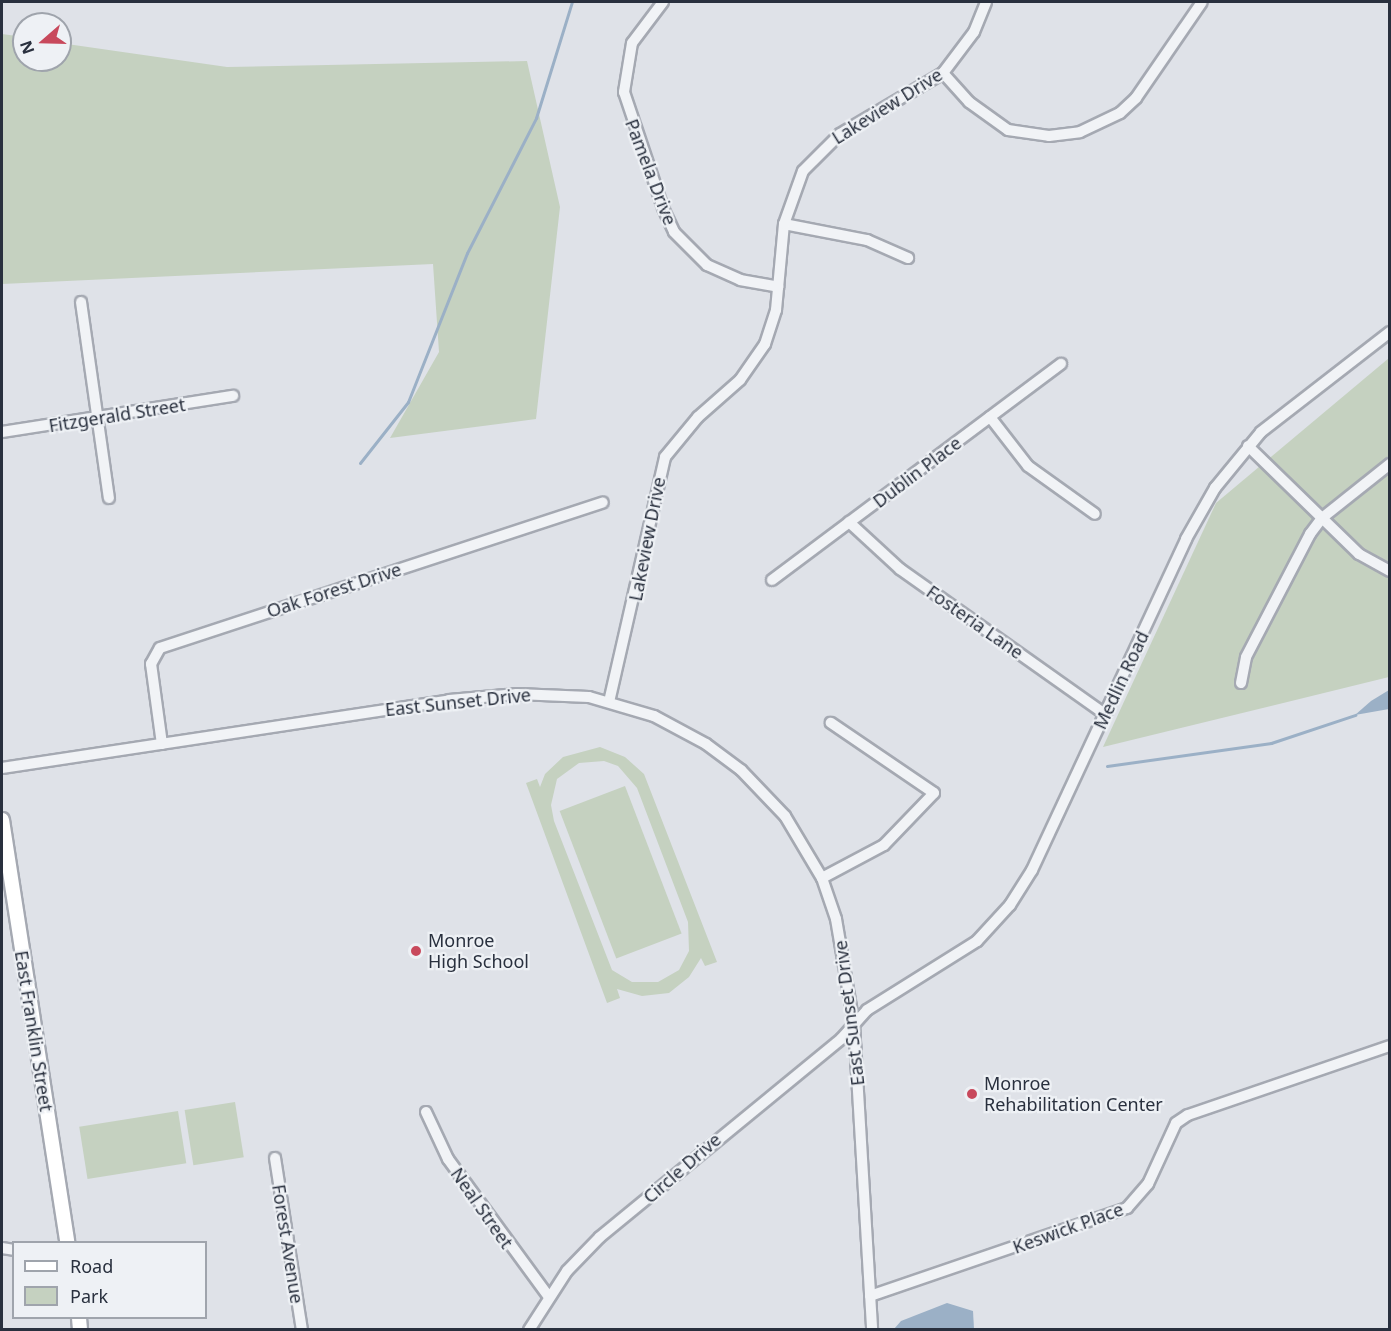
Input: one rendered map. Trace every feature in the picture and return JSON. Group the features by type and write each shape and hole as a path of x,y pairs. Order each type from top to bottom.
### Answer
{"main road":[{"name":"East Franklin Street","path":"2,819 67,1241"}],"street":[{"name":"Pamela Drive","path":"663,2 632,43 624,92 663,208 674,232 707,265 740,280 778,287"},
{"name":"Lakeview Drive","path":"609,702 665,457 698,417 755,363 770,330 778,287 784,224 803,171 824,146 943,73 974,32 986,2"},
{"path":"943,73 969,102 1008,130 1049,136 1080,132 1120,113 1136,98 1202,2"},
{"path":"784,224 867,240 908,258"},
{"path":"81,302 109,498"},
{"name":"Medlin Road","path":"854,1024 867,1010 977,941 1010,905 1106,715 1186,538 1215,488 1248,446 1389,333"},
{"name":"Dublin Place","path":"772,580 1061,364"},
{"name":"Fitzgerald Street","path":"2,432 98,419 233,396"},
{"path":"990,417 1028,466 1095,514"},
{"path":"1248,446 1359,555 1389,571"},
{"path":"1241,683 1246,657 1289,567 1322,518 1389,465"},
{"name":"Oak Forest Drive","path":"162,744 151,664 160,648 603,502"},
{"name":"Fosteria Lane","path":"849,522 900,568 1106,715"},
{"name":"East Sunset Drive","path":"2,768 449,700 528,694 589,696 677,727 741,770 785,816 822,878 840,935 854,1024 872,1329"},
{"path":"822,878 884,845 934,793 831,723"},
{"name":"Circle Drive","path":"529,1329 549,1298 600,1237 854,1024"},
{"name":"Keswick Place","path":"870,1296 1127,1208 1148,1184 1176,1123 1188,1115 1389,1046"},
{"name":"Neal Street","path":"426,1112 448,1159 549,1298"},
{"name":"Forest Avenue","path":"275,1158 302,1329"}],"green space":[{"path":"2,34 12,35 12,72 72,72 72,45 227,67 527,61 560,207 536,419 390,438 439,352 433,264 2,284"},
{"path":"1389,358 1389,677 1103,747 1216,503"},
{"path":"600,747 625,757 644,774 717,962 705,966 701,958 689,977 669,993 642,996 617,989 620,998 607,1003 526,783 537,779 540,787 545,774 563,757","holes":["604,761 618,766 637,788 688,922 689,951 679,970 658,982 632,982 612,970 554,821 551,805 557,779 579,763"]},
{"path":"625,786 682,934 616,959 560,811"},
{"path":"235,1102 244,1157 193,1165 185,1110"},
{"path":"178,1111 186,1163 88,1179 79,1127"}],"water":[{"path":"1389,690 1389,709 1355,715 1371,701"},
{"path":"947,1303 973,1311 974,1329 894,1329 901,1321"}],"waterway":[{"path":"360,463 408,402 467,253 536,118 572,2"},
{"path":"1107,766 1271,743 1355,715"}],"place":[{"name":"Monroe High School","path":"416,951"},
{"name":"Monroe Rehabilitation Center","path":"972,1094"}]}
